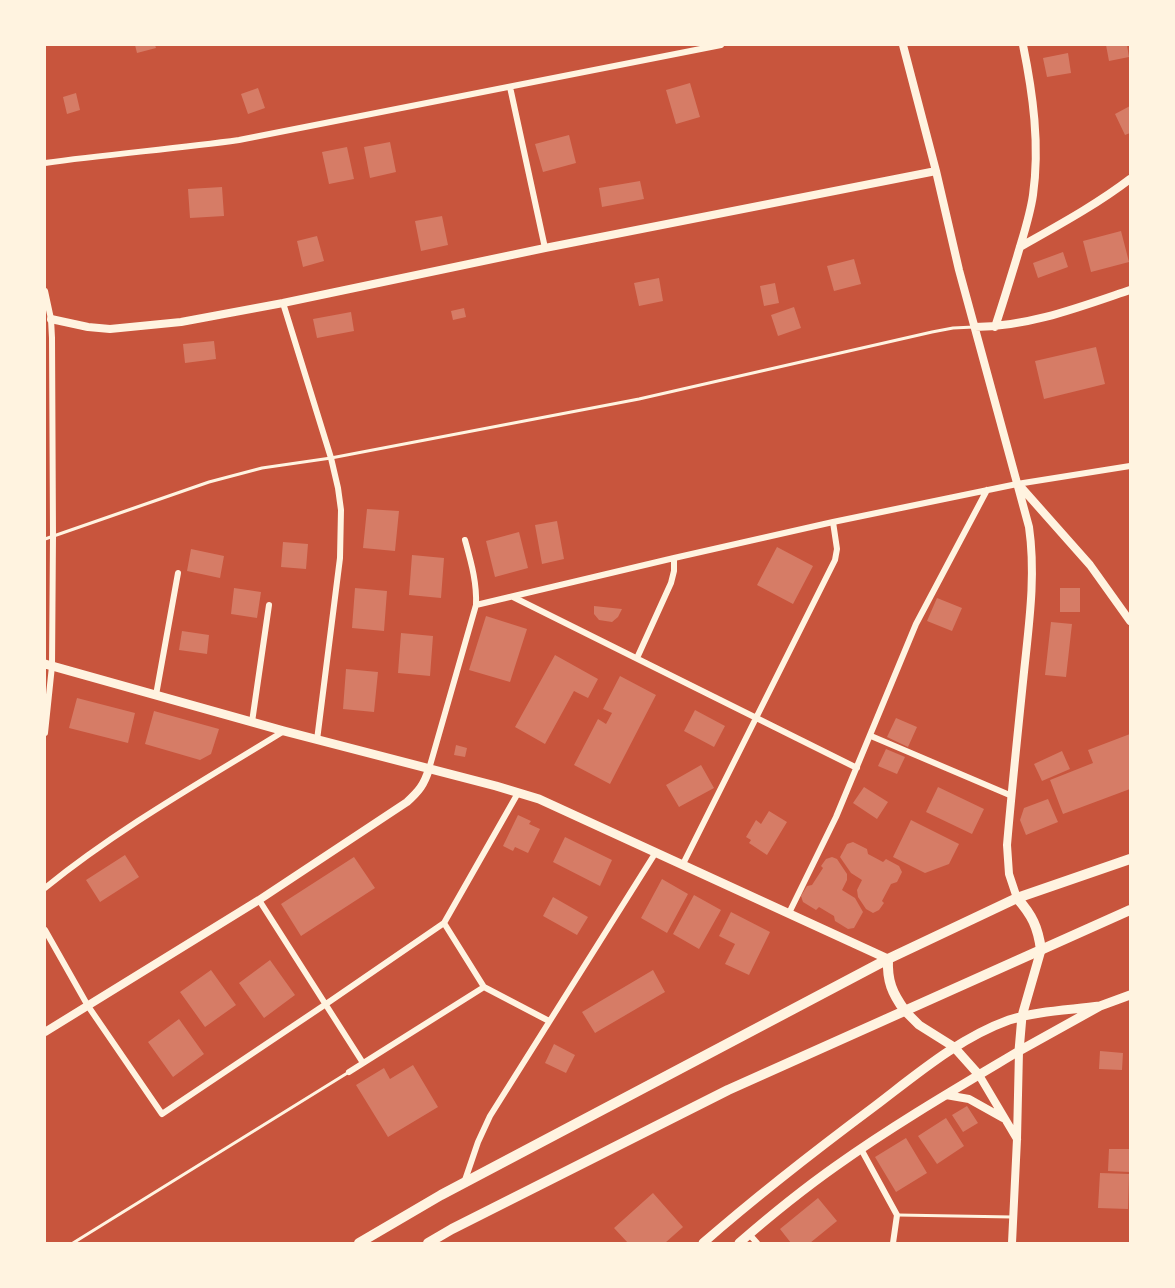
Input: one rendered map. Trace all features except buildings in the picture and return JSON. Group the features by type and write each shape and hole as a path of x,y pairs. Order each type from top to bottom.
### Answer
{"highway":[{"path":"359,1243 464,1183 888,959 1017,898 1130,859"},
{"path":"1017,898 1034,921 1041,950"},
{"path":"428,1243 728,1090 1130,910"},
{"path":"888,959 889,981 905,1011"}],"main road":[{"path":"48,665 518,793 561,808 888,959"},
{"path":"1019,1051 1022,1016 1041,950"},
{"path":"739,1243 836,1166 946,1095 1100,1006 1130,995"},
{"path":"703,1243 846,1128 954,1047 1022,1016 1100,1006"},
{"path":"905,1011 919,1025 954,1047 979,1075"}],"street":[{"path":"45,163 239,140 721,45"},
{"path":"903,45 959,270 1029,527 1032,583 1007,845 1009,874 1017,898"},
{"path":"996,327 1028,221 1036,167 1031,82 1023,45"},
{"path":"510,87 545,248"},
{"path":"51,319 88,327 120,328 181,322 936,171"},
{"path":"1020,247 1071,218 1130,179"},
{"path":"45,291 51,319 52,349 53,536 45,733"},
{"path":"975,327 996,327 1021,323 1130,291"},
{"path":"283,303 331,458 341,510 340,558 317,740"},
{"path":"476,605 833,522 1017,484 1130,465"},
{"path":"1017,484 1090,565 1130,621"},
{"path":"789,913 836,817 916,624 987,490"},
{"path":"683,864 835,560 837,549 833,522"},
{"path":"45,1032 259,900 407,802 419,791 429,770 476,605 473,570 465,540"},
{"path":"637,658 671,583 674,558"},
{"path":"156,695 178,573"},
{"path":"513,597 857,768"},
{"path":"252,722 269,605"},
{"path":"45,888 114,837 284,731"},
{"path":"871,736 1011,796"},
{"path":"45,930 88,1006 162,1114 444,923 518,793"},
{"path":"464,1183 490,1116 656,852"},
{"path":"259,900 363,1063"},
{"path":"444,923 484,987 549,1021"},
{"path":"349,1072 484,987"},
{"path":"1012,1243 1019,1051"},
{"path":"979,1075 1017,1139"},
{"path":"946,1095 969,1099 1006,1120"},
{"path":"861,1149 897,1215 893,1243"},
{"path":"749,1234 756,1243"}],"lane":[{"path":"45,539 209,482 262,468 331,458 627,401 953,328 975,327"},
{"path":"73,1243 349,1072"},
{"path":"897,1215 1014,1217"}]}
